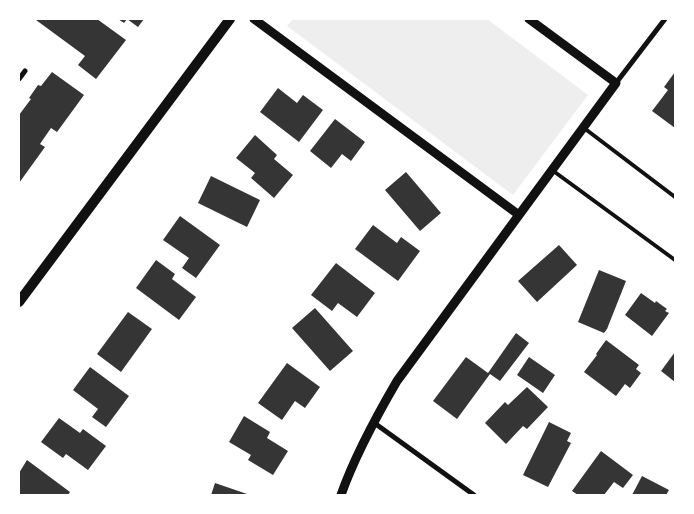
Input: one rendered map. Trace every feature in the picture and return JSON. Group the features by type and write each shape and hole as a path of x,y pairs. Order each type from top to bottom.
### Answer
{"main road":[{"path":"19,302 230,19"}],"street":[{"path":"254,19 519,215"},
{"path":"529,19 616,83"},
{"path":"341,495 373,422 397,381 665,19"},
{"path":"19,79 25,71"},
{"path":"373,422 474,495"}],"lane":[{"path":"584,128 675,197"},
{"path":"552,170 675,260"}],"shaded area":[{"path":"293,19 487,19 588,95 513,195 287,26"}],"building":[{"path":"37,19 97,19 126,40 96,79 78,65 85,56"},
{"path":"118,19 127,19 124,23"},
{"path":"127,19 144,19 138,27"},
{"path":"52,72 84,95 57,132 51,128 40,144 45,147 19,183 19,115 31,99 29,98 38,85 41,86"},
{"path":"675,72 675,128 652,111 668,90 664,87"},
{"path":"278,88 297,103 303,95 323,110 299,142 260,112"},
{"path":"335,119 365,142 351,161 342,154 331,168 310,151"},
{"path":"255,135 277,155 274,159 293,175 274,198 251,178 255,173 236,158"},
{"path":"406,172 441,213 420,231 385,190"},
{"path":"211,176 260,200 247,227 198,203"},
{"path":"180,216 220,245 196,278 182,268 189,258 163,240"},
{"path":"373,225 397,243 401,237 420,251 398,281 355,249"},
{"path":"559,245 577,265 537,302 518,281"},
{"path":"156,260 175,274 172,279 196,297 179,320 136,288"},
{"path":"336,263 375,293 357,317 338,303 332,311 311,295"},
{"path":"599,270 626,281 604,333 578,322"},
{"path":"641,293 655,303 656,301 667,309 665,311 669,313 652,336 625,315"},
{"path":"315,308 353,351 330,371 292,328"},
{"path":"128,312 152,329 121,372 97,354"},
{"path":"516,333 529,343 500,381 490,374 457,419 433,401 466,357 488,373"},
{"path":"606,340 639,365 636,369 641,373 630,388 625,384 616,396 584,372"},
{"path":"675,352 675,382 661,371"},
{"path":"529,357 555,375 543,393 517,375"},
{"path":"287,363 320,387 305,408 295,401 282,420 258,403"},
{"path":"90,367 129,396 106,427 92,417 98,409 73,390"},
{"path":"527,387 548,407 527,429 523,426 506,444 485,423 505,402 508,405"},
{"path":"244,416 270,432 267,438 288,451 273,475 248,460 251,455 229,442"},
{"path":"59,418 80,433 83,429 106,446 88,470 66,454 63,458 41,442"},
{"path":"549,422 571,433 567,441 571,443 548,487 523,475"},
{"path":"601,451 633,475 623,488 614,482 604,495 578,495 572,491"},
{"path":"27,460 70,492 68,495 19,495 19,473"},
{"path":"642,476 669,490 666,495 632,495"},
{"path":"215,483 250,495 211,495"}]}
